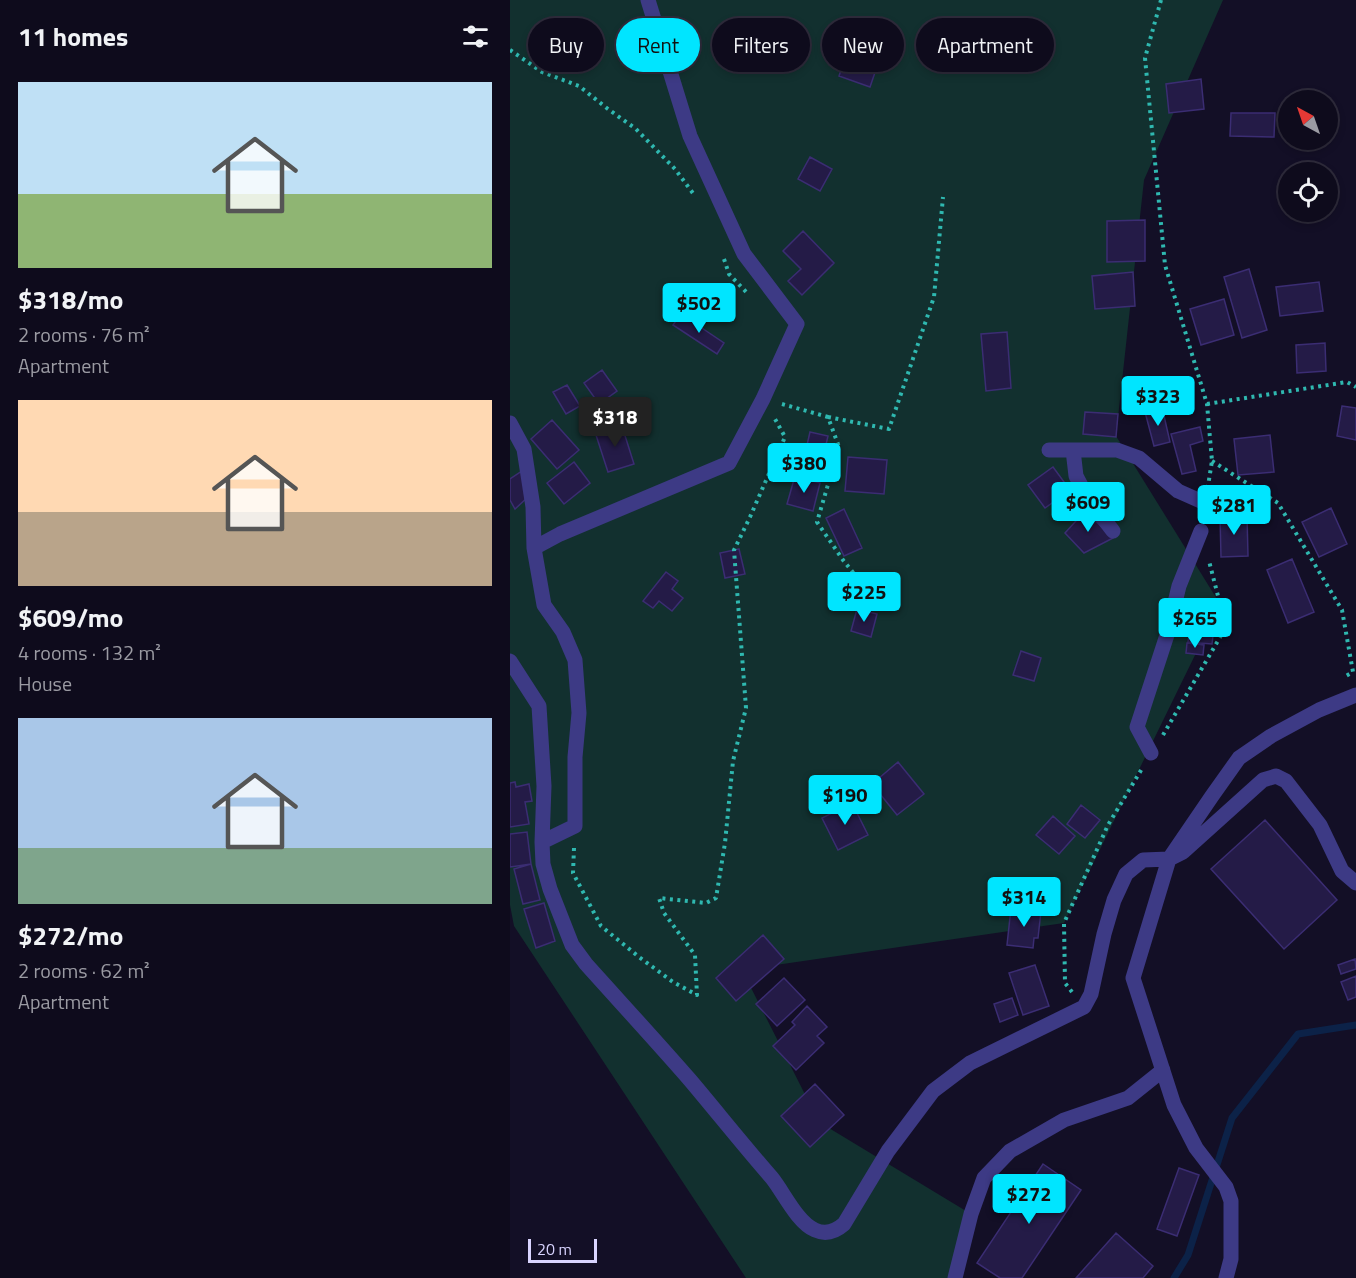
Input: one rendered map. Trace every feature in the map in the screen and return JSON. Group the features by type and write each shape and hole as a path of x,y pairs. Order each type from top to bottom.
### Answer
{"street":[{"path":"534,548 560,534 729,463 764,399 796,324 744,254 734,233 690,136 648,0"},
{"path":"510,423 524,449 533,507 534,548 544,605 563,632 575,660 579,713 575,757 575,826 542,842"},
{"path":"1049,450 1117,450 1139,458 1178,491 1205,503"},
{"path":"1073,450 1076,476 1087,497 1113,531"},
{"path":"1151,753 1137,727 1167,635 1179,586 1201,531"},
{"path":"511,664 539,706 544,786 543,864 550,889 572,945 774,1180 802,1220 814,1230 822,1233 838,1229 844,1224 888,1151 933,1091 970,1063 1084,1007 1091,994 1114,900 1126,874 1143,860 1169,859 1184,852 1263,780 1276,776 1286,781 1320,825 1342,871 1356,883"},
{"path":"1226,1278 1231,1259 1231,1201 1226,1187 1196,1148 1174,1105 1133,978 1169,859 1239,758 1271,736 1319,710 1356,695"},
{"path":"955,1278 971,1214 984,1178 1010,1151 1064,1120 1128,1098 1163,1070"}],"path":[{"path":"1162,1 1145,58 1165,266 1207,404 1212,461 1205,503"},
{"path":"510,50 542,72 579,86 636,129 675,169 695,197"},
{"path":"764,399 828,417 889,429 934,297 943,197"},
{"path":"722,255 729,274 749,295"},
{"path":"1207,404 1347,382 1356,387"},
{"path":"575,826 573,873 601,926 673,982 697,995 695,955 664,913 659,898 706,903 716,898 725,843 733,761 746,708 734,550 785,437 764,399"},
{"path":"828,417 839,447 817,522 859,580"},
{"path":"1212,461 1278,503 1342,610 1353,672 1338,681"},
{"path":"1084,1007 1065,983 1064,923 1108,825 1226,627 1201,531"}],"green space":[{"path":"510,0 1223,0 1144,180 1116,436 1220,604 1064,923 742,970 819,1122 971,1214 949,1278 746,1278 514,926 510,905"}],"building":[{"path":"840,72 875,72 870,87 839,76"},
{"path":"1201,79 1204,109 1169,113 1166,84"},
{"path":"1231,113 1275,113 1274,137 1230,136"},
{"path":"810,157 832,169 820,191 798,179"},
{"path":"1145,220 1145,261 1107,262 1107,221"},
{"path":"803,231 834,263 802,295 788,281 801,269 783,251"},
{"path":"1249,269 1267,330 1242,338 1224,277"},
{"path":"1133,272 1135,306 1095,309 1092,276"},
{"path":"1319,282 1323,311 1280,316 1276,287"},
{"path":"1224,299 1234,335 1201,345 1190,309"},
{"path":"681,314 724,343 717,354 673,325"},
{"path":"1007,332 1011,388 986,391 981,334"},
{"path":"1325,343 1326,371 1297,373 1296,345"},
{"path":"602,370 617,391 599,404 584,383"},
{"path":"567,385 580,406 566,414 553,392"},
{"path":"1342,406 1356,408 1356,440 1337,436"},
{"path":"1162,407 1170,442 1154,446 1145,412"},
{"path":"1085,412 1118,414 1116,437 1083,434"},
{"path":"552,420 579,450 557,469 531,439"},
{"path":"621,423 634,464 608,472 595,432"},
{"path":"1200,427 1203,441 1190,445 1196,471 1182,474 1171,434"},
{"path":"810,432 828,436 825,449 807,445"},
{"path":"1270,435 1274,472 1238,475 1234,439"},
{"path":"808,449 827,453 822,477 803,472"},
{"path":"848,457 887,460 884,494 845,491"},
{"path":"574,462 590,483 564,504 547,483"},
{"path":"1053,467 1070,490 1045,508 1028,485"},
{"path":"522,471 529,496 515,509 510,500 510,479"},
{"path":"795,476 820,483 813,511 787,504"},
{"path":"1331,508 1347,544 1319,557 1302,522"},
{"path":"844,509 862,548 844,556 826,518"},
{"path":"1085,511 1113,538 1084,553 1065,533"},
{"path":"1247,515 1248,556 1221,557 1220,516"},
{"path":"739,549 745,574 725,578 720,553"},
{"path":"1292,559 1314,612 1288,623 1267,570"},
{"path":"666,572 678,581 672,589 683,598 672,611 659,601 653,608 643,601"},
{"path":"856,582 879,584 877,608 853,606"},
{"path":"857,609 877,614 871,637 851,631"},
{"path":"1192,610 1216,612 1212,644 1188,642"},
{"path":"1187,643 1204,645 1203,655 1186,653"},
{"path":"1021,651 1041,658 1034,681 1013,675"},
{"path":"898,762 924,794 897,815 872,784"},
{"path":"515,782 516,787 529,784 532,801 525,802 529,824 510,827 510,783"},
{"path":"852,803 868,835 838,850 822,818"},
{"path":"1081,805 1100,820 1085,838 1067,824"},
{"path":"1053,816 1075,836 1059,854 1036,835"},
{"path":"1265,820 1337,900 1284,949 1211,869"},
{"path":"527,832 531,864 510,867 510,834"},
{"path":"531,864 540,900 523,904 514,869"},
{"path":"544,903 555,941 536,948 524,909"},
{"path":"1011,908 1041,911 1038,938 1034,938 1033,948 1007,945"},
{"path":"763,935 784,959 736,1001 716,978"},
{"path":"1355,959 1356,969 1341,974 1338,965"},
{"path":"1035,965 1049,1006 1023,1015 1009,973"},
{"path":"1356,976 1356,997 1348,1000 1341,982"},
{"path":"784,978 805,1000 777,1026 756,1004"},
{"path":"1012,998 1018,1015 1000,1022 994,1004"},
{"path":"807,1006 827,1027 817,1036 824,1043 796,1070 773,1046 795,1025 792,1022"},
{"path":"815,1084 844,1115 810,1147 781,1116"},
{"path":"1043,1164 1081,1190 1022,1278 1000,1278 977,1263"},
{"path":"1179,1168 1199,1175 1177,1236 1157,1229"},
{"path":"1116,1233 1153,1266 1143,1278 1076,1278"}],"waterway":[{"path":"1174,1278 1188,1255 1232,1118 1298,1034 1356,1025"}]}
